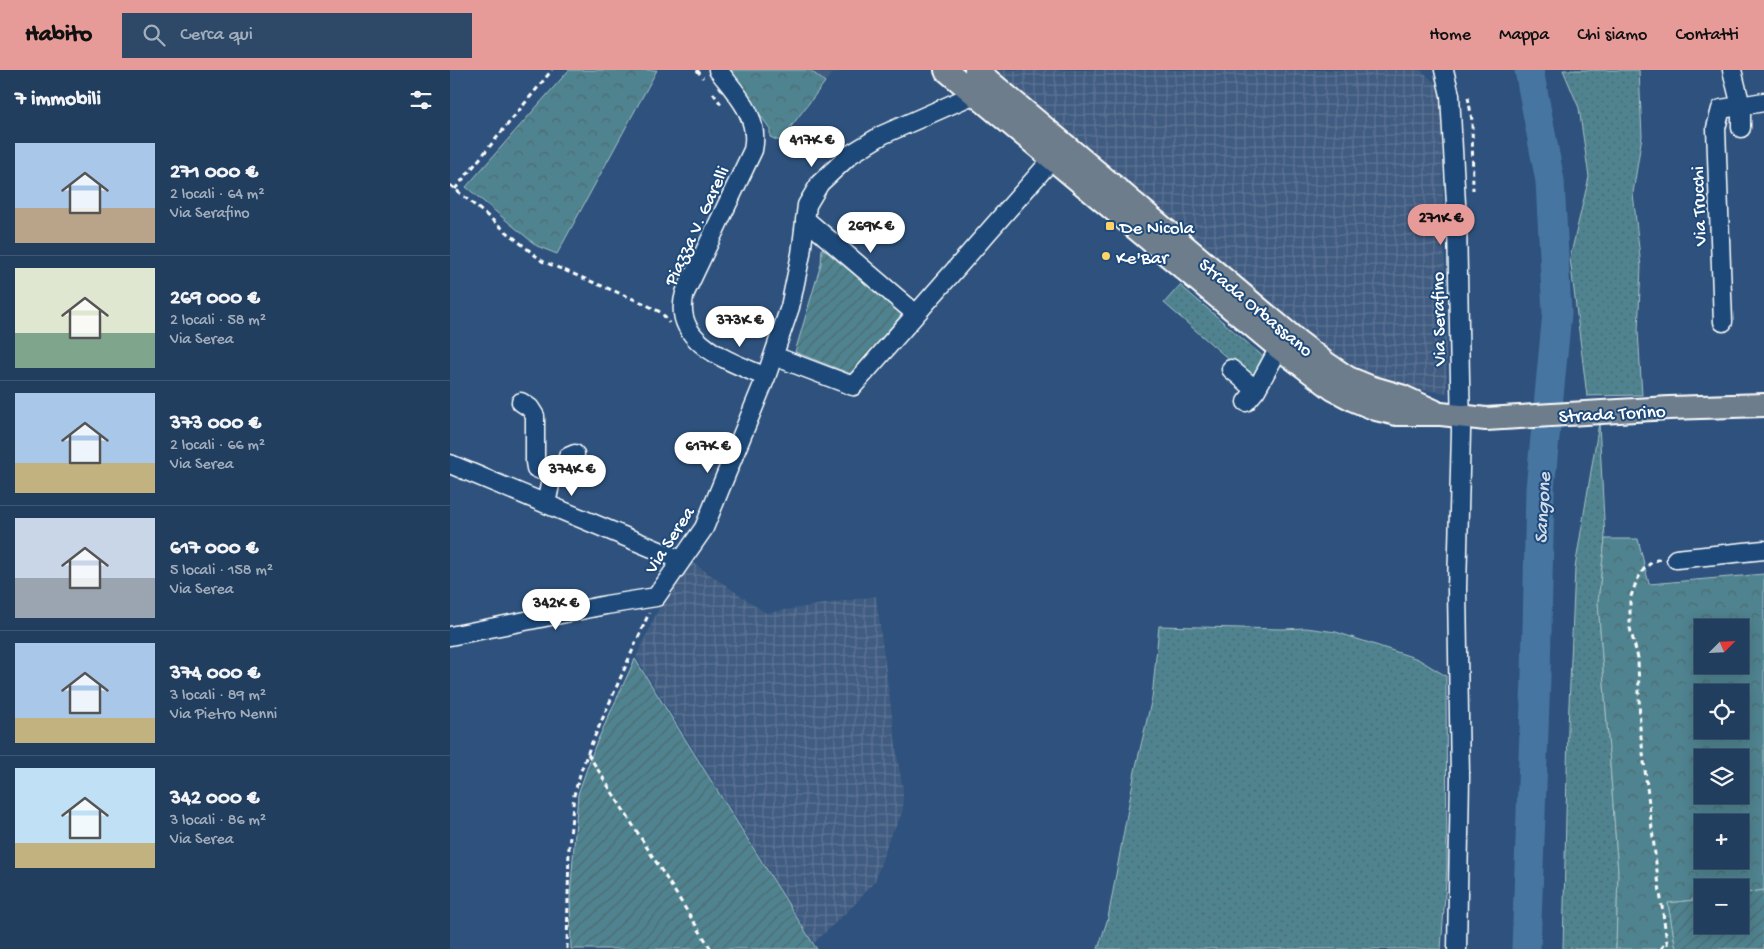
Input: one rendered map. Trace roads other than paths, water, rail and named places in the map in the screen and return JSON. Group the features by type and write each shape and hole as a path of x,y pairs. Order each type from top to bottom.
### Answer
{"main road":[{"name":"Strada Orbassano","path":"946,70 980,81 1279,348 1315,377 1354,400 1376,409 1397,414 1451,416"},
{"name":"Strada Orbassano","path":"1059,152 1327,364 1348,378 1451,416"},
{"name":"Strada Torino","path":"1451,416 1486,419 1764,405"}],"street":[{"name":"Piazza V. Garelli","path":"718,70 749,112 753,123 755,140 753,150 683,302 682,316 687,326 700,342 713,353 766,377"},
{"name":"Via Serafino","path":"1444,70 1450,95 1457,222 1451,416 1457,589 1460,777 1457,949"},
{"path":"1732,70 1741,106 1742,128"},
{"name":"Via Serea","path":"450,636 656,597 704,528 766,377 790,308 801,254 807,205 820,183 851,154 882,134 980,81"},
{"name":"Via Trucchi","path":"1722,322 1716,128 1721,109 1764,102"},
{"path":"774,356 852,386 1059,152"},
{"path":"805,220 916,314"},
{"name":"Strada Orbassano","path":"1232,369 1251,396 1279,348"},
{"path":"521,402 530,408 535,416 534,462 536,468 552,474 559,474 564,468 568,457 575,454"},
{"path":"450,464 681,560"},
{"path":"546,504 552,474"},
{"path":"1676,559 1764,550"}],"waterway":[{"name":"Sangone","path":"1526,949 1536,676 1540,489 1557,313 1550,181 1529,70"}],"place":[{"name":"De Nicola","path":"1110,226"},
{"name":"Ke'Bar","path":"1106,256"}]}
